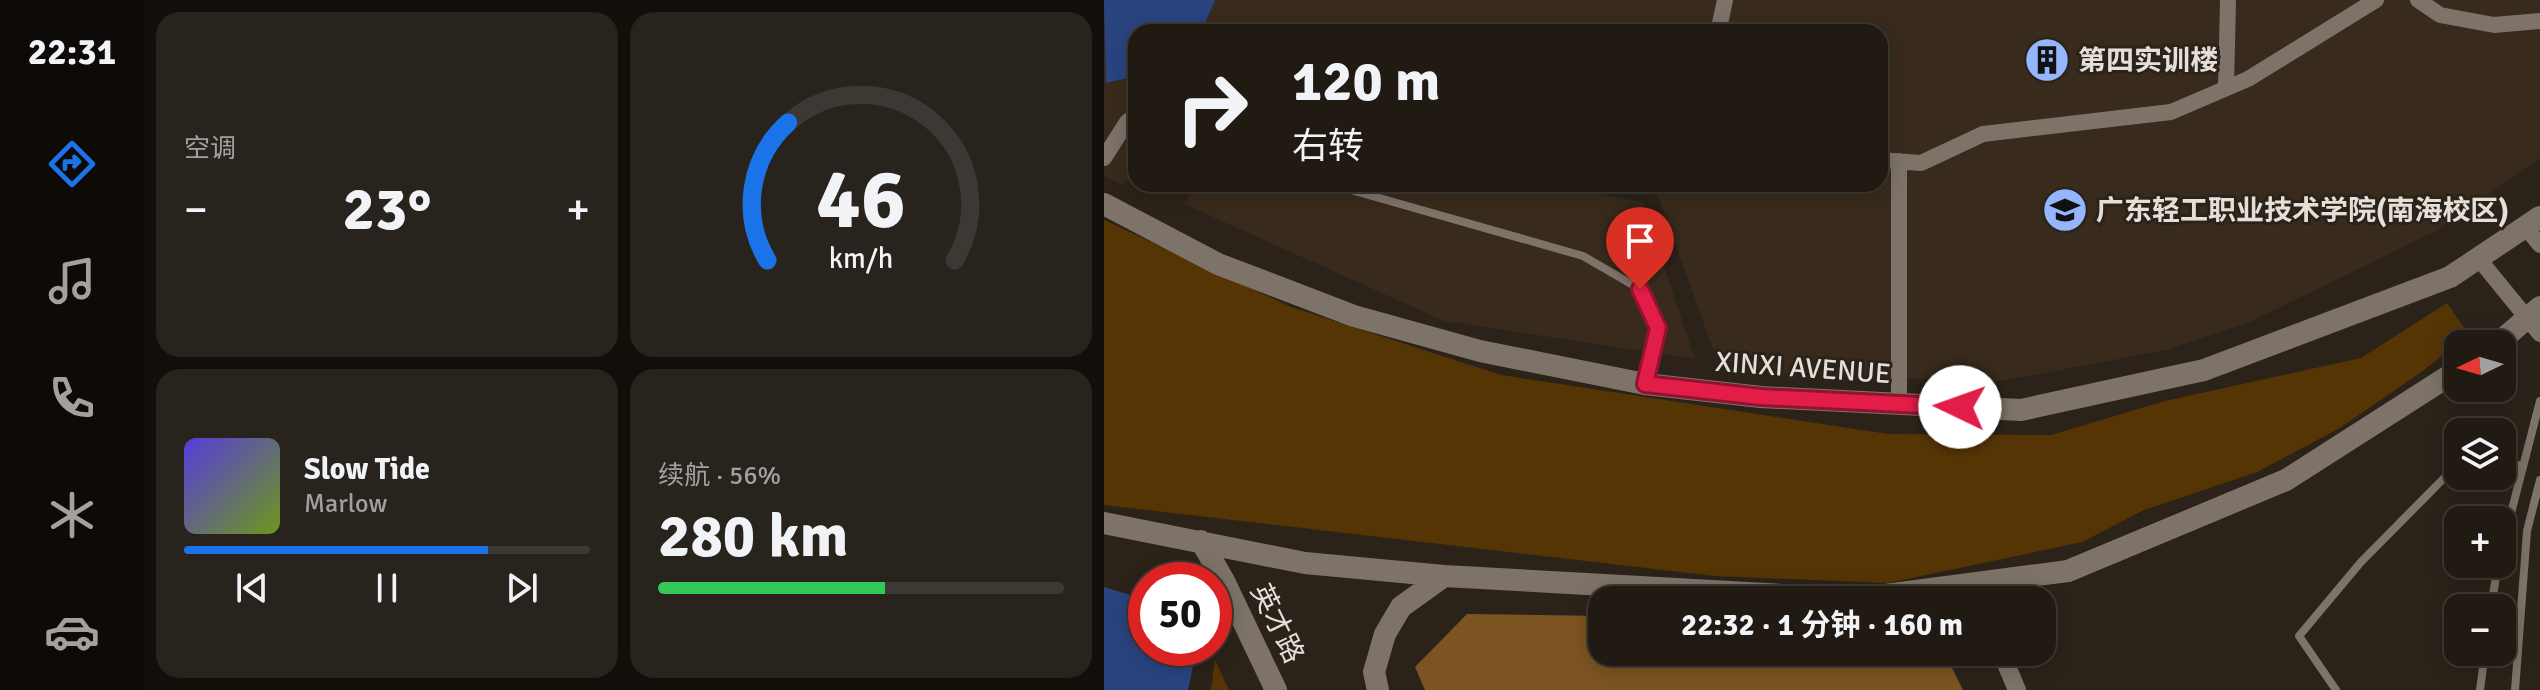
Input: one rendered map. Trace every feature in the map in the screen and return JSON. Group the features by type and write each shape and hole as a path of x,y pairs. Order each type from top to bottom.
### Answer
{"main road":[{"name":"XINXI AVENUE","path":"1104,204 1218,264 1354,316 1480,351 1645,384 1761,397 2021,410 2204,370 2450,277 2533,222"},
{"path":"2516,332 2536,320"},
{"path":"2009,586 2068,571 2286,480 2444,379"},
{"path":"1104,523 1305,563 1444,576 1623,586"},
{"name":"英才路","path":"1201,541 1224,581 1276,690"},
{"path":"1378,690 1374,672 1385,634 1401,607 1444,576"}],"street":[{"path":"1720,24 1725,0"},
{"path":"2226,88 2228,0"},
{"path":"1888,160 1921,163 1983,134 2171,112 2248,79 2376,0"},
{"path":"2418,0 2440,15 2494,25 2540,21"},
{"path":"1104,158 1128,121"},
{"path":"1899,161 1899,404"},
{"path":"2533,222 2540,245"},
{"path":"2478,258 2536,320"},
{"path":"2007,666 2017,690"}],"lane":[{"path":"1358,192 1583,256 1640,289 1658,328 1645,384"},
{"path":"2513,506 2540,401"},
{"path":"2516,465 2523,466"},
{"path":"2336,690 2299,636 2361,562 2444,478"},
{"path":"2515,690 2527,531 2540,480"},
{"path":"2480,690 2483,666"}],"shaded area":[{"name":"广东轻工职业技术学院(南海校区)","path":"1104,0 2540,0 2540,158 2436,231 2252,321 2166,350 1996,382 1721,371 1656,192 1888,192 1888,24 1128,24 1128,179 1121,184 1104,176"},
{"path":"1191,192 1592,192 1643,203 1695,359 1444,321 1184,204"},
{"path":"1104,220 1291,307 1501,375 1888,434 2051,435 2165,401 2361,358 2447,303 2466,330 2444,330 2444,354 2424,370 2340,428 2257,472 2144,510 2082,542 1888,583 1715,576 1104,505"},
{"path":"1467,614 1588,616 1588,666 1951,666 1963,690 1425,690 1415,667"},
{"path":"1214,666 1218,666 1229,690 1211,690"}],"water":[{"path":"1104,0 1215,0 1204,24 1128,24 1128,78 1106,83"},
{"path":"1104,587 1128,594 1128,666 1193,666 1188,690 1104,690"}],"place":[{"name":"第四实训楼","path":"2047,60"},
{"name":"广东轻工职业技术学院(南海校区)","path":"2065,210"}],"route":[{"path":"1640,289 1658,328 1645,384 1761,397 1960,407"}]}
